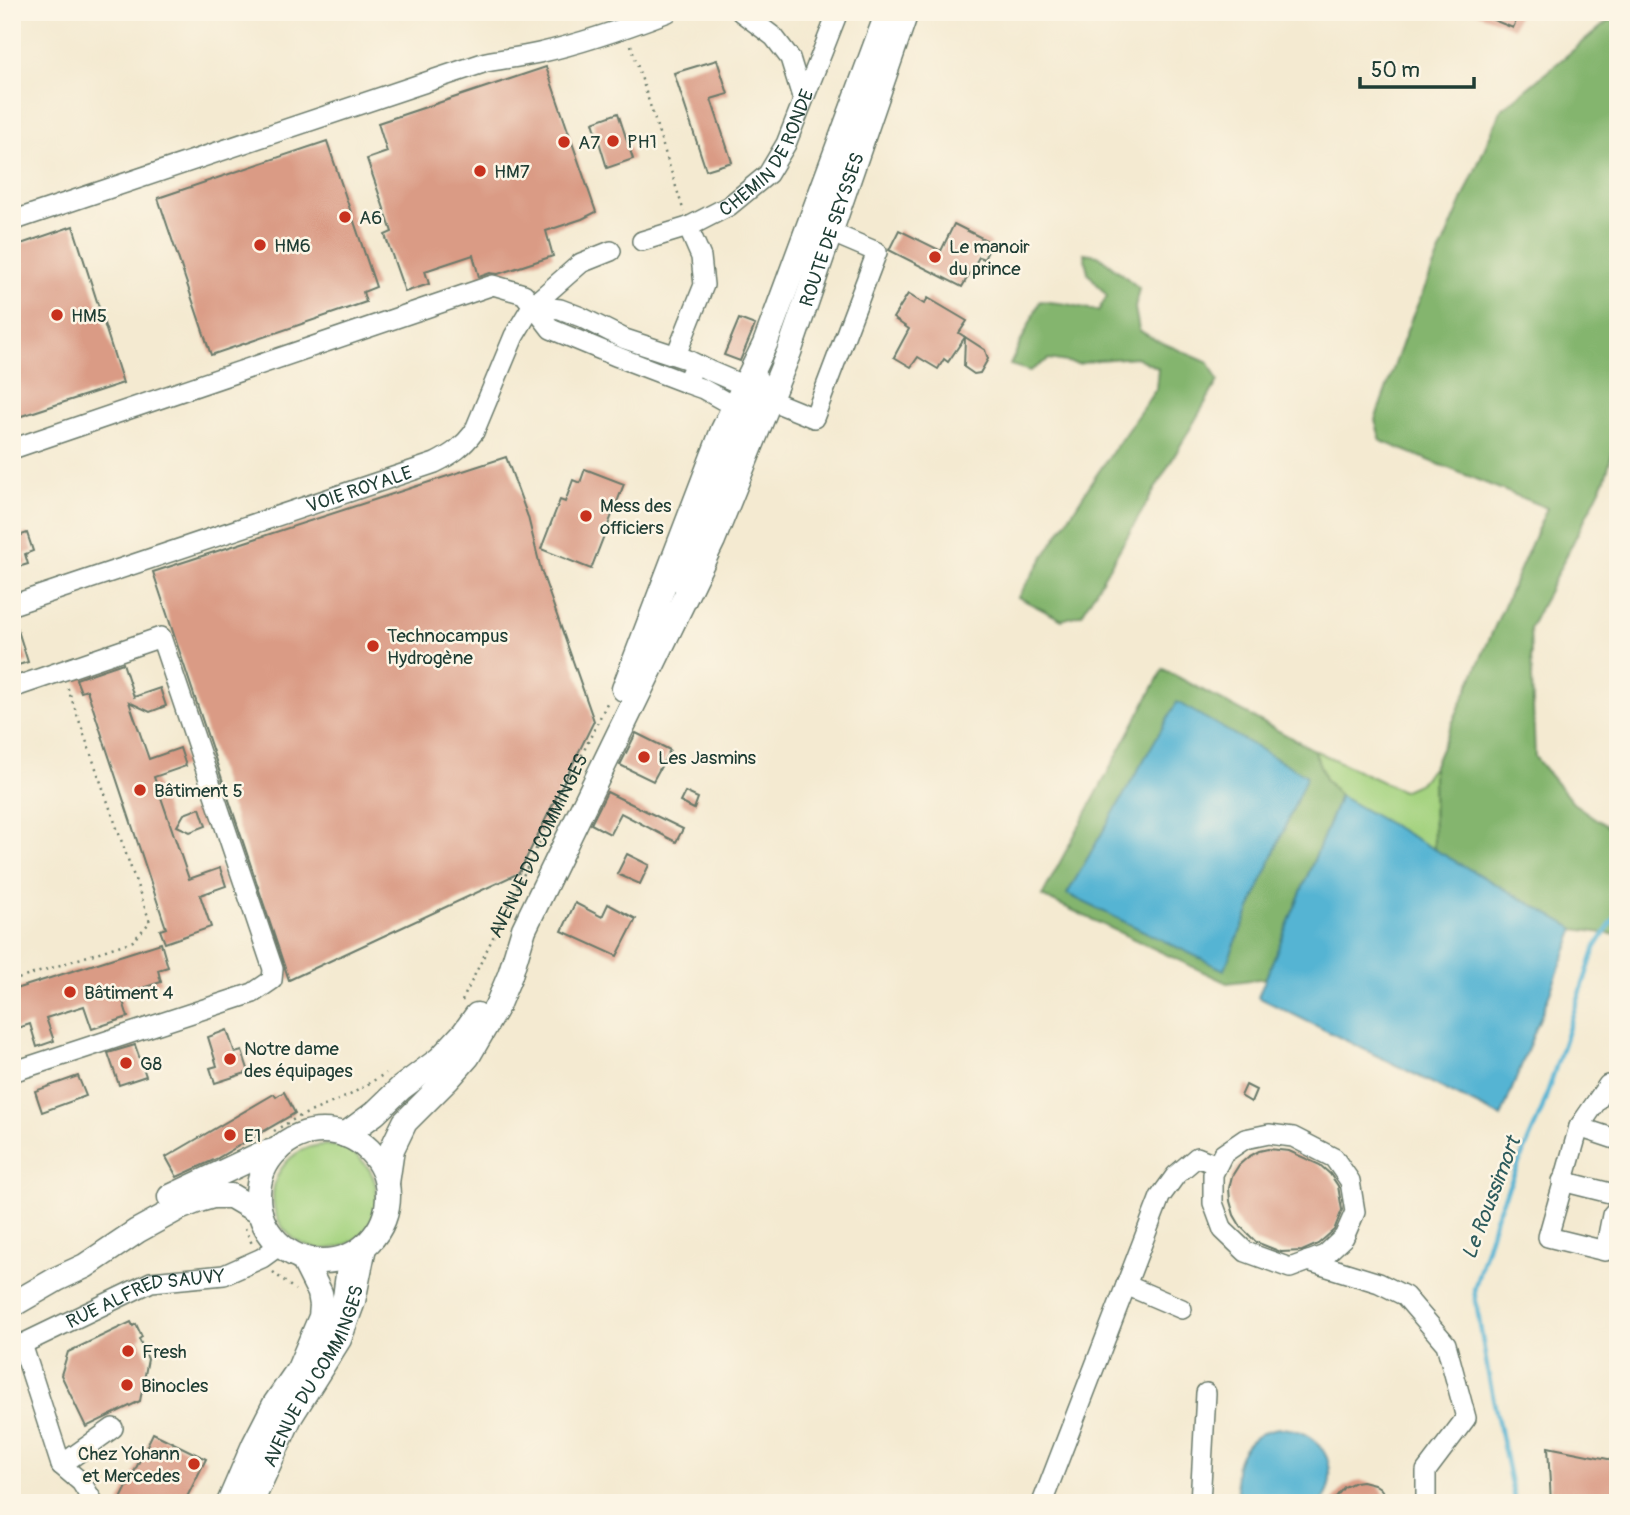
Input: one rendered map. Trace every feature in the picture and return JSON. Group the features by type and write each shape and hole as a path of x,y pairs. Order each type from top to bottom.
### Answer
{"main road":[{"name":"ROUTE DE SEYSSES","path":"738,436 765,344 888,12"},
{"name":"ROUTE DE SEYSSES","path":"738,436 751,398 789,352 906,12"},
{"name":"AVENUE DU COMMINGES","path":"345,1135 440,1059 486,1003 516,918 738,436"},
{"name":"AVENUE DU COMMINGES","path":"387,1183 392,1149 405,1122 468,1056 496,1006 510,975 524,929 713,540 738,436"},
{"path":"12,1305 85,1266 179,1208 222,1195 231,1196 271,1236 271,1252 291,1253 323,1262 333,1261 357,1251 378,1230 387,1211 387,1183 384,1172 372,1153 364,1145 345,1135 325,1131 304,1134 285,1143 275,1141"},
{"path":"252,1219 262,1172 275,1141"},
{"path":"57,1279 111,1236 175,1194 259,1156 275,1141"},
{"name":"AVENUE DU COMMINGES","path":"251,1503 290,1417 339,1339 353,1301 357,1251"},
{"name":"AVENUE DU COMMINGES","path":"229,1503 275,1404 299,1369 321,1317 320,1293 303,1258"}],"street":[{"path":"12,221 485,62 539,53 626,28 668,12"},
{"path":"741,12 774,37 790,58 803,100"},
{"name":"CHEMIN DE RONDE","path":"642,241 688,227 729,206 768,174 786,144 838,12"},
{"path":"676,355 704,285 701,257 688,227"},
{"path":"622,348 686,383 751,398 814,418 877,252 830,232"},
{"name":"VOIE ROYALE","path":"12,605 435,463 456,452 474,432 514,336 533,306 581,264 611,251"},
{"path":"12,449 493,285 524,294 551,329 622,348 676,355 751,398"},
{"path":"686,383 695,364"},
{"path":"12,688 161,637 274,969 272,980 253,993 12,1072"},
{"path":"1618,1086 1608,1085 1579,1127 1548,1237 1605,1251 1612,1214 1618,1208"},
{"path":"1579,1127 1618,1140"},
{"path":"1269,1134 1293,1137 1334,1158 1350,1181 1355,1212 1344,1237 1325,1255 1308,1262 1290,1268 1246,1252 1223,1230 1213,1203 1213,1174 1223,1154 1245,1139 1269,1134"},
{"path":"1042,1503 1160,1197 1176,1175 1197,1157 1217,1165"},
{"path":"1562,1181 1618,1195"},
{"path":"299,1369 323,1341 338,1314 345,1271 357,1251"},
{"name":"RUE ALFRED SAUVY","path":"17,1347 151,1282 224,1275 271,1252"},
{"path":"1308,1262 1379,1283 1405,1296 1446,1344 1466,1418 1426,1471 1426,1503"},
{"path":"1126,1285 1182,1309"},
{"path":"17,1347 61,1465 81,1482 94,1503"},
{"path":"1200,1503 1206,1393"},
{"path":"61,1465 113,1428"}],"path":[{"path":"626,28 688,227"},
{"path":"12,981 133,941 150,922 62,671"},
{"name":"AVENUE DU COMMINGES","path":"459,1008 611,708"},
{"path":"275,1141 296,1118 350,1096 392,1070"},
{"path":"252,1219 253,1247 271,1252 270,1269 302,1299"}],"green space":[{"path":"1618,13 1618,433 1605,479 1530,628 1535,757 1573,803 1618,834 1618,935 1575,929 1434,850 1433,767 1547,508 1381,441 1375,420 1410,322 1501,110"},
{"path":"1084,253 1098,255 1139,288 1135,308 1139,330 1209,363 1218,381 1082,614 1062,620 1018,597 1095,477 1156,389 1158,368 1136,357 1078,364 1049,359 1030,371 1010,365 1040,301 1098,311 1107,296 1088,273"},
{"path":"1163,669 1314,750 1325,779 1340,796 1266,978 1227,983 1042,896"},
{"path":"1314,750 1402,791 1420,783 1433,767 1434,850 1340,796 1325,779"},
{"path":"325,1145 345,1149 368,1168 373,1177 377,1197 373,1217 354,1240 345,1245 325,1249 305,1245 282,1226 277,1217 273,1197 277,1177 296,1154 305,1149"}],"water":[{"path":"1177,702 1307,776 1224,970 1067,894"},
{"path":"1340,796 1575,929 1501,1117 1258,997"},
{"path":"1279,1428 1306,1435 1324,1452 1329,1463 1330,1476 1328,1489 1321,1503 1244,1503 1236,1479 1240,1456 1255,1437"}],"building":[{"path":"1474,12 1520,12 1513,28"},
{"path":"717,60 728,94 711,99 732,162 706,170 674,73"},
{"name":"HM7","path":"546,67 596,212 546,231 553,256 498,274 490,273 479,277 473,255 425,271 429,284 405,292 385,235 392,232 367,159 387,152 378,123"},
{"name":"PH1","path":"618,113 633,159 607,168 593,122"},
{"name":"HM6","path":"327,141 376,287 363,292 366,302 211,355 158,198"},
{"path":"954,224 992,243 984,259 979,257 962,287 889,250 899,230 941,251"},
{"name":"HM5","path":"73,226 123,383 12,419 12,247"},
{"path":"908,294 924,304 928,298 967,321 959,333 965,337 948,362 944,359 938,369 918,357 911,367 894,357 909,329 893,318"},
{"path":"739,319 755,325 740,361 724,355"},
{"path":"965,337 985,350 988,359 980,373 974,374 964,367"},
{"name":"Technocampus Hydrogène","path":"506,457 528,517 541,570 594,721 519,873 289,980 153,572"},
{"name":"Mess des officiers","path":"585,469 624,484 591,569 541,549 560,500 565,502 573,480 580,483"},
{"path":"12,522 19,536 27,533 33,551 25,554 28,564 12,569"},
{"path":"12,621 15,621 28,662 12,667"},
{"name":"Bâtiment 5","path":"123,663 134,697 160,688 166,706 150,712 129,702 149,759 180,748 186,766 154,777 189,879 220,868 226,886 200,895 211,927 165,943 160,930 166,928 87,690 81,692 76,679"},
{"name":"Les Jasmins","path":"636,733 670,750 653,781 620,765"},
{"path":"607,792 683,829 676,842 621,813 610,834 591,824"},
{"path":"685,792 698,798 694,809 680,802"},
{"path":"200,808 206,826 190,832 177,826 184,814"},
{"path":"627,854 649,865 640,884 617,874"},
{"path":"575,903 602,917 608,904 636,919 617,956 562,931"},
{"name":"Bâtiment 4","path":"161,943 168,967 158,970 161,982 121,995 128,1017 92,1029 84,1006 46,1018 54,1041 37,1047 30,1024 12,1030 12,990"},
{"name":"Notre dame des équipages","path":"227,1030 235,1053 242,1051 249,1072 215,1083 210,1068 217,1066 208,1037"},
{"name":"G8","path":"135,1045 146,1076 119,1085 108,1053"},
{"path":"78,1076 86,1096 42,1112 35,1091"},
{"path":"1246,1085 1256,1090 1251,1102 1241,1096"},
{"name":"E1","path":"284,1092 295,1113 216,1159 177,1177 166,1157 274,1094 276,1097"},
{"path":"1268,1149 1289,1151 1320,1165 1338,1186 1342,1210 1334,1230 1318,1244 1302,1251 1281,1252 1256,1242 1241,1227 1234,1215 1229,1188 1232,1176 1248,1157"},
{"path":"131,1322 133,1326 136,1324 142,1337 139,1339 148,1359 140,1401 86,1427 61,1375 68,1352"},
{"path":"153,1433 206,1459 184,1503 119,1503"},
{"path":"1548,1447 1618,1461 1618,1503 1551,1503"},
{"path":"1362,1481 1380,1488 1391,1503 1331,1503 1344,1487"}],"waterway":[{"name":"Le Roussimort","path":"1515,1503 1474,1290 1496,1216 1541,1112 1595,948 1614,919 1618,918"}],"place":[{"name":"PH1","path":"613,141"},
{"name":"A7","path":"564,142"},
{"name":"HM7","path":"480,171"},
{"name":"A6","path":"345,217"},
{"name":"HM6","path":"260,245"},
{"name":"Le manoir du prince","path":"935,257"},
{"name":"HM5","path":"57,315"},
{"name":"Mess des officiers","path":"586,516"},
{"name":"Technocampus Hydrogène","path":"373,646"},
{"name":"Les Jasmins","path":"644,757"},
{"name":"Bâtiment 5","path":"140,790"},
{"name":"Bâtiment 4","path":"70,992"},
{"name":"Notre dame des équipages","path":"230,1059"},
{"name":"G8","path":"126,1063"},
{"name":"E1","path":"230,1135"},
{"name":"Fresh","path":"128,1351"},
{"name":"Binocles","path":"127,1385"},
{"name":"Chez Yohann et Mercedes","path":"194,1464"}]}
